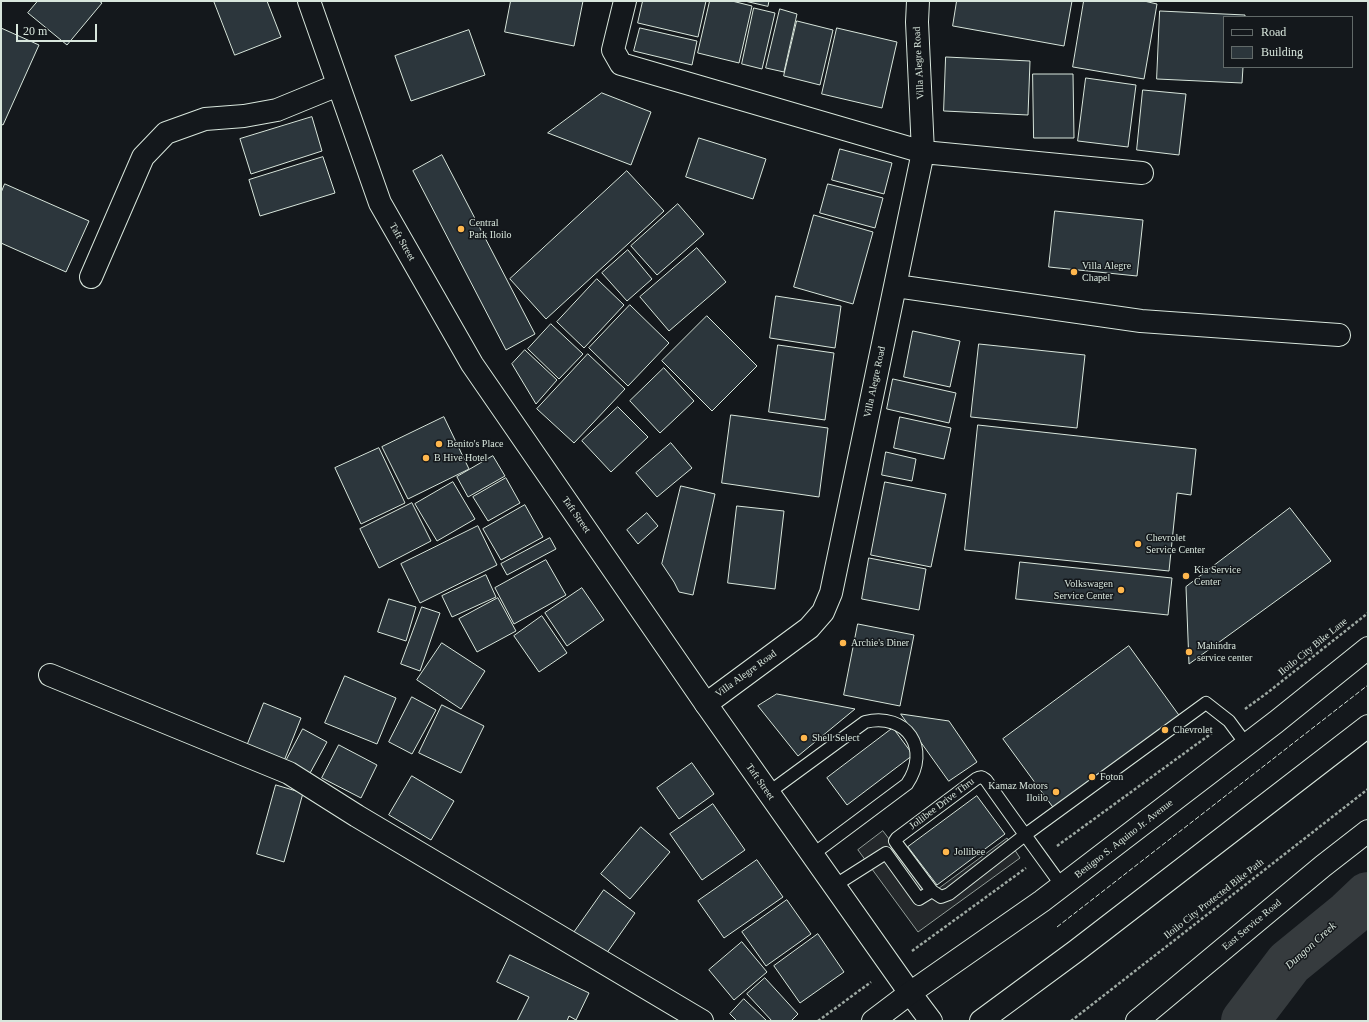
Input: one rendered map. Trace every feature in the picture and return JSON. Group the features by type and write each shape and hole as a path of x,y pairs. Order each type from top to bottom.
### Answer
{"main road":[{"name":"Taft Street","path":"309,1 380,203 472,364 768,793 931,1021"},
{"path":"625,1 613,50 621,64 923,152 1142,173"},
{"name":"Villa Alegre Road","path":"706,704 809,628 823,612 831,593 923,152 917,22 918,1"},
{"path":"91,277 143,157 166,133 205,119 244,116 277,110 338,85"},
{"path":"896,286 1141,321 1340,335"},
{"name":"Benigno S. Aquino Jr. Avenue","path":"873,1021 910,993 1062,886 1276,722 1368,648"},
{"path":"50,675 289,773 370,824 702,1021"},
{"path":"981,1021 1076,951 1368,726"},
{"name":"East Service Road","path":"1136,1021 1323,866 1368,831"}],"lane":[{"path":"834,886 886,853 919,899 932,891 941,897 949,894 1025,835 1206,703 1229,720 1246,744"},
{"path":"768,793 865,722 885,720 895,723 911,736 917,756 913,776 907,784 812,855"},
{"name":"Jollibee Drive Thru","path":"932,891 895,841 976,779 980,777 986,780 1025,835"},
{"path":"1025,835 1062,886"}],"path":[{"name":"Iloilo City Bike Lane","path":"1267,693 1368,613"},
{"name":"Iloilo City Protected Bike Path","path":"1071,1021 1368,789"}],"shaded area":[{"path":"883,831 931,894 1007,838 1020,858 918,932 858,850"}],"building":[{"path":"38,1 99,1 102,3 67,45 28,13"},
{"path":"214,1 267,1 281,37 235,55"},
{"path":"511,1 583,1 574,46 505,32"},
{"path":"643,1 706,1 698,37 638,23"},
{"path":"710,1 732,1 752,6 739,63 698,53"},
{"path":"745,1 769,1 768,6"},
{"path":"957,1 1072,1 1064,46 953,26"},
{"path":"1084,1 1144,1 1157,4 1144,79 1073,67"},
{"path":"754,8 775,13 762,69 742,64"},
{"path":"780,9 797,14 784,72 766,68"},
{"path":"1160,11 1245,15 1223,16 1223,68 1243,68 1242,83 1157,79"},
{"path":"797,21 833,30 820,85 784,76"},
{"path":"1,28 39,45 3,125 1,124"},
{"path":"640,28 697,41 692,65 634,51"},
{"path":"837,28 897,42 882,108 822,94"},
{"path":"469,30 485,75 411,101 395,56"},
{"path":"946,57 1030,61 1028,115 944,111"},
{"path":"1033,74 1073,74 1074,138 1034,138"},
{"path":"1086,78 1136,85 1128,147 1078,141"},
{"path":"1143,90 1186,94 1179,155 1137,150"},
{"path":"602,93 651,112 631,165 548,133"},
{"path":"312,117 322,151 251,174 240,139"},
{"path":"699,138 766,159 753,199 686,177"},
{"path":"840,149 892,163 884,194 832,180"},
{"name":"Central Park Iloilo","path":"442,155 535,334 506,350 413,171"},
{"path":"323,157 335,193 260,216 249,180"},
{"path":"627,171 664,211 546,319 510,279"},
{"path":"5,184 89,221 66,272 1,243 1,193"},
{"path":"828,184 883,198 875,228 820,213"},
{"path":"678,204 704,234 657,275 631,246"},
{"path":"1055,211 1143,220 1137,276 1049,267"},
{"path":"814,215 873,232 853,304 794,287"},
{"path":"697,248 726,282 669,331 640,297"},
{"path":"628,250 652,279 627,301 602,273"},
{"path":"597,279 624,305 584,348 557,322"},
{"path":"776,296 841,306 835,348 770,338"},
{"path":"630,305 669,343 628,386 589,348"},
{"path":"707,316 757,366 712,411 662,361"},
{"path":"551,324 583,354 559,379 528,349"},
{"path":"913,331 960,341 950,387 904,377"},
{"path":"979,344 1085,355 1077,428 971,417"},
{"path":"778,345 834,353 825,420 769,412"},
{"path":"525,350 557,380 536,404 512,364"},
{"path":"588,354 625,389 574,443 537,409"},
{"path":"664,368 694,401 660,433 630,401"},
{"path":"893,379 956,393 949,423 887,409"},
{"path":"618,407 648,437 611,472 582,441"},
{"path":"731,415 828,428 819,497 722,483"},
{"name":"B Hive Hotel","path":"444,417 469,469 408,499 382,447"},
{"path":"900,417 951,428 944,459 894,448"},
{"path":"978,425 1196,449 1191,495 1177,493 1169,571 965,550"},
{"path":"671,443 692,468 657,497 636,473"},
{"path":"379,448 405,503 361,524 335,468"},
{"path":"886,452 916,459 912,481 882,475"},
{"path":"493,456 505,476 468,497 457,477"},
{"path":"506,478 520,503 488,521 473,497"},
{"path":"453,482 475,519 437,541 415,504"},
{"path":"885,482 946,494 931,567 871,555"},
{"path":"681,486 715,494 693,595 679,592 662,564"},
{"path":"412,503 431,541 379,568 360,529"},
{"path":"525,505 543,537 501,560 483,529"},
{"path":"737,506 784,511 775,589 728,583"},
{"path":"1290,508 1331,561 1189,664 1186,587"},
{"path":"647,513 658,526 638,544 627,530"},
{"path":"478,526 497,565 420,603 401,564"},
{"path":"550,538 556,549 507,575 501,564"},
{"path":"869,558 926,569 919,610 862,599"},
{"path":"546,560 566,595 514,624 495,588"},
{"path":"1020,562 1172,578 1168,615 1016,599"},
{"path":"486,575 496,597 452,617 442,596"},
{"path":"582,588 604,620 567,646 545,613"},
{"path":"498,598 516,631 477,652 459,619"},
{"path":"389,599 416,607 406,641 378,632"},
{"path":"422,607 440,613 420,671 401,664"},
{"path":"542,616 567,653 539,672 514,636"},
{"path":"858,624 914,635 900,706 844,695"},
{"path":"442,643 485,671 461,709 417,680"},
{"path":"1129,646 1181,718 1055,810 1003,739"},
{"path":"345,676 396,698 377,744 325,723"},
{"path":"777,694 855,709 798,756 758,706"},
{"path":"412,697 436,710 412,754 389,742"},
{"path":"264,703 301,718 284,761 247,746"},
{"path":"442,705 484,726 461,773 419,753"},
{"path":"901,714 949,721 977,762 949,781"},
{"path":"893,728 913,755 847,805 827,778"},
{"path":"303,729 327,742 309,775 286,761"},
{"path":"339,745 377,765 361,798 322,778"},
{"path":"692,763 714,794 679,819 657,788"},
{"path":"412,776 454,801 431,840 389,815"},
{"path":"276,785 303,793 284,862 257,854"},
{"path":"977,796 1005,834 937,885 908,847"},
{"path":"713,804 745,850 702,880 670,834"},
{"path":"641,827 670,852 630,899 601,874"},
{"path":"757,860 783,897 724,938 698,901"},
{"path":"604,890 635,913 604,957 573,934"},
{"path":"787,900 811,934 766,966 742,932"},
{"path":"818,934 844,972 800,1003 774,966"},
{"path":"742,942 767,972 734,1000 709,970"},
{"path":"510,955 589,993 576,1020 569,1016 567,1021 517,1021 529,997 497,982"},
{"path":"765,978 798,1014 791,1021 772,1021 747,994"},
{"path":"744,999 767,1021 737,1021 730,1014"}],"waterway":[{"name":"Dungon Creek","path":"1245,1021 1289,963 1349,914 1368,896"}],"fence":[{"path":"1057,927 1368,685"}],"place":[{"name":"Central Park Iloilo","path":"461,229"},
{"name":"Villa Alegre Chapel","path":"1074,272"},
{"name":"Benito's Place","path":"439,444"},
{"name":"B Hive Hotel","path":"426,458"},
{"name":"Chevrolet Service Center","path":"1138,544"},
{"name":"Kia Service Center","path":"1186,576"},
{"name":"Volkswagen Service Center","path":"1121,590"},
{"name":"Archie's Diner","path":"843,643"},
{"name":"Mahindra service center","path":"1189,652"},
{"name":"Chevrolet","path":"1165,730"},
{"name":"Shell Select","path":"804,738"},
{"name":"Foton","path":"1092,777"},
{"name":"Kamaz Motors Iloilo","path":"1056,792"},
{"name":"Jollibee","path":"946,852"}]}
